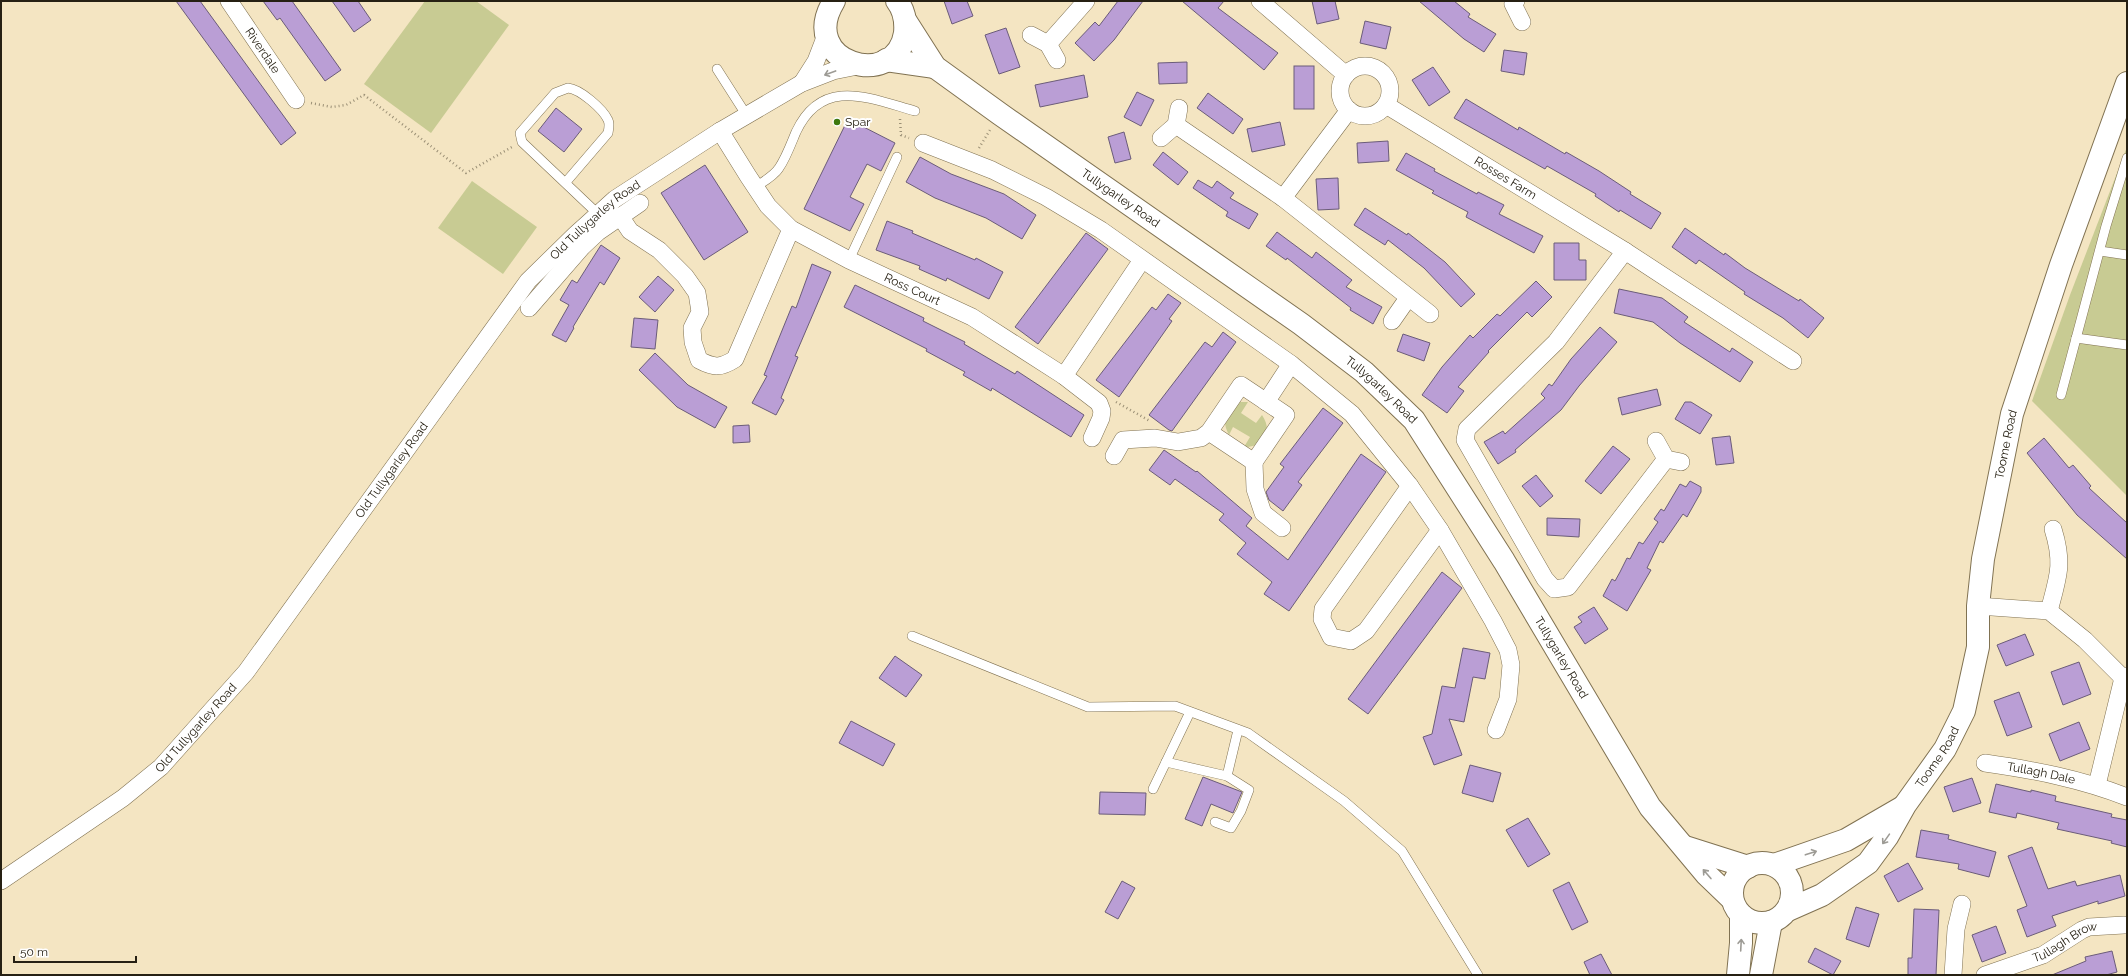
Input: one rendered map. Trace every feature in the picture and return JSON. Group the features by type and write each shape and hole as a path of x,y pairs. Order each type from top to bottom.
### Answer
{"street":[{"name":"Riverdale","path":"229,1 296,100"},
{"path":"1048,44 1086,1"},
{"path":"1511,2 1522,22"},
{"path":"1269,4 1346,75"},
{"path":"826,14 830,46 847,62 858,66 870,66 886,60 899,48 904,37 903,9"},
{"name":"Tullygarley Road","path":"903,9 935,67 1301,324 1364,372 1414,420 1504,561 1650,807 1664,825 1685,847 1706,874 1737,907"},
{"name":"Old Tullygarley Road","path":"802,83 816,61 826,14"},
{"path":"1031,35 1048,44 1057,60"},
{"name":"Tullygarley Road","path":"886,60 935,67"},
{"name":"Old Tullygarley Road","path":"1,881 123,798 161,767 246,672 528,281 598,214 615,199 720,131 802,83 833,71 858,66"},
{"path":"1360,66 1376,69 1383,74 1388,85 1389,97 1386,105 1375,114 1369,115 1355,114 1349,110 1344,105 1340,89 1346,75 1352,69 1360,66"},
{"name":"Toome Road","path":"1779,916 1822,895 1868,863 1888,837 1905,805 1945,749 1964,711 1978,648 1978,606 1983,559 2012,414 2061,265 2127,83"},
{"name":"Rosses Farm","path":"1386,105 1625,251 1793,360"},
{"path":"1160,138 1176,125 1179,108"},
{"path":"1283,198 1349,110"},
{"path":"1176,125 1283,198 1430,314"},
{"name":"Ross Court","path":"720,131 768,206 791,229 849,260 972,317 1064,376 1099,403"},
{"path":"923,143 1046,196 1101,230 1291,364 1352,414 1410,486 1440,530 1493,621 1508,650 1511,665 1508,699 1496,730"},
{"path":"529,308 582,247 620,216 640,203"},
{"path":"620,216 630,231 659,250 685,276 697,293 700,312 692,328 693,342 699,360 711,366 722,367 735,359 791,229"},
{"path":"1625,251 1556,342 1466,429 1465,440 1545,579 1554,589 1568,587 1674,460 1656,441"},
{"path":"1064,376 1142,260"},
{"path":"1392,321 1408,298"},
{"path":"1266,402 1291,364"},
{"path":"1114,456 1123,440 1155,438 1178,442 1201,438 1209,432 1241,385 1286,415 1254,462 1255,489 1263,513 1282,528"},
{"path":"1092,438 1101,418 1102,411 1099,403"},
{"path":"1209,432 1254,462"},
{"path":"1410,486 1323,610 1322,619 1332,638 1350,640 1366,631 1440,530"},
{"path":"2049,610 2058,578 2060,559 2052,529"},
{"path":"1978,606 2049,610 2085,640 2125,677 2097,785"},
{"name":"Tullagh Dale","path":"1986,763 2030,770 2097,785 2127,797"},
{"name":"Toome Road","path":"1774,865 1846,840 1891,815 1905,805"},
{"path":"1685,847 1716,855 1748,867"},
{"path":"1738,975 1741,943 1734,883 1738,875 1748,867 1758,863 1774,865 1785,873 1791,884 1792,898 1779,916 1761,975"},
{"path":"1953,975 1956,929 1962,904"},
{"path":"1737,907 1756,923 1779,916"},
{"name":"Tullagh Brow","path":"1985,975 2039,957 2082,930 2093,927 2124,925"}],"lane":[{"path":"717,69 747,116"},
{"path":"566,182 608,133 609,126 604,114 582,92 568,88 555,93 520,133 522,142 566,182 598,214"},
{"path":"755,187 779,169 803,119 815,105 839,96 862,96 915,111"},
{"path":"849,260 897,157"},
{"path":"2061,395 2127,158"},
{"path":"2100,251 2127,256"},
{"path":"2076,338 2127,345"},
{"path":"912,636 1088,707 1175,706 1248,733 1344,801 1402,851 1478,975"},
{"path":"1153,789 1190,712"},
{"path":"1226,776 1238,730"},
{"path":"1166,762 1226,776 1249,790 1241,811 1230,828 1215,822"}],"path":[{"path":"296,100 332,107 346,105 364,95 466,173 522,142"},
{"path":"900,107 901,135 923,143"},
{"path":"970,162 1000,114"},
{"path":"1099,403 1108,397 1166,430 1168,440"}],"green space":[{"path":"425,1 476,1 509,25 431,133 364,84"},
{"path":"2127,147 2127,496 2032,401 2070,295"},
{"path":"472,181 537,227 503,274 438,228"},
{"path":"1240,402 1248,402 1241,413 1256,423 1262,415 1267,427 1267,432 1262,441 1251,446 1244,447 1250,437 1233,427 1229,435 1225,425 1228,411"}],"building":[{"path":"176,1 200,1 296,133 281,145"},
{"path":"263,1 292,1 341,70 325,81 280,18 277,20"},
{"path":"332,1 358,1 371,20 354,32"},
{"path":"944,1 967,1 973,16 952,24"},
{"path":"1118,1 1143,1 1114,40 1094,61 1075,43 1095,22 1099,26"},
{"path":"1182,1 1224,1 1218,8 1278,53 1264,70"},
{"path":"1312,1 1335,1 1339,19 1317,24"},
{"path":"1419,1 1454,1 1470,14 1468,17 1496,34 1484,52 1464,39"},
{"path":"1365,21 1391,27 1386,49 1360,43"},
{"path":"1006,28 1020,67 999,74 985,35"},
{"path":"1504,50 1527,53 1524,75 1501,71"},
{"path":"1187,62 1187,83 1159,84 1158,63"},
{"path":"1294,66 1314,66 1314,109 1294,109"},
{"path":"1433,67 1450,92 1429,106 1412,80"},
{"path":"1084,75 1088,97 1040,107 1035,85"},
{"path":"1137,92 1154,100 1141,126 1124,117"},
{"path":"1208,93 1243,119 1233,134 1197,108"},
{"path":"1466,99 1518,130 1519,127 1565,154 1566,152 1599,171 1631,192 1630,194 1661,213 1651,229 1620,210 1619,212 1595,196 1596,194 1547,166 1545,169 1454,118"},
{"path":"556,108 582,129 564,152 538,131"},
{"path":"848,119 895,143 881,171 867,164 850,197 864,204 850,231 804,209"},
{"path":"1280,122 1285,145 1252,152 1247,129"},
{"path":"1124,132 1131,159 1115,163 1108,137"},
{"path":"1388,141 1389,161 1358,163 1357,143"},
{"path":"1163,152 1188,172 1178,185 1153,165"},
{"path":"1406,153 1435,169 1434,171 1477,194 1478,192 1504,205 1499,214 1543,236 1534,253 1466,217 1468,212 1432,193 1434,191 1396,170"},
{"path":"920,157 951,174 1004,194 1036,215 1022,239 986,218 935,198 906,182"},
{"path":"705,165 748,232 704,260 661,193"},
{"path":"1338,178 1339,209 1318,210 1316,179"},
{"path":"1198,180 1212,188 1217,181 1234,193 1230,198 1258,214 1249,229 1226,216 1228,212 1193,188"},
{"path":"1365,208 1407,235 1408,233 1445,262 1475,294 1461,307 1424,268 1388,240 1385,245 1354,225"},
{"path":"887,221 913,231 912,233 975,260 976,258 1003,272 989,299 947,278 946,281 919,269 920,266 876,250"},
{"path":"1685,228 1724,255 1725,253 1745,268 1799,301 1800,299 1824,318 1808,338 1783,318 1744,294 1745,292 1699,260 1696,264 1672,247"},
{"path":"1277,232 1312,258 1316,252 1352,280 1346,287 1382,307 1373,324 1350,310 1351,308 1287,258 1286,260 1266,246"},
{"path":"1086,233 1108,249 1038,344 1015,327"},
{"path":"1554,243 1579,243 1579,260 1586,260 1586,280 1554,280"},
{"path":"601,245 620,258 604,285 600,282 573,327 574,328 566,342 552,335 569,305 560,300 572,280 577,283"},
{"path":"812,264 831,272 795,356 798,357 781,398 784,400 776,415 752,403 767,376 764,375 792,306 796,308"},
{"path":"658,276 674,290 655,312 639,297"},
{"path":"1536,281 1552,297 1532,317 1527,312 1488,351 1489,352 1458,387 1464,391 1447,413 1422,395 1442,367 1470,335 1473,338 1497,314 1500,316"},
{"path":"855,285 924,318 923,321 965,342 964,344 1015,374 1017,371 1084,415 1071,437 992,388 991,391 963,375 965,372 926,351 927,349 844,307"},
{"path":"1619,289 1662,298 1688,317 1684,322 1730,352 1732,348 1753,362 1740,382 1680,343 1653,322 1614,313"},
{"path":"1168,294 1181,303 1169,319 1172,321 1119,397 1096,380 1152,307 1156,310"},
{"path":"634,318 658,320 655,349 631,347"},
{"path":"1600,327 1617,342 1579,386 1561,410 1515,450 1516,452 1498,464 1484,442 1503,431 1505,434 1545,398 1541,394 1549,384 1552,386 1571,359"},
{"path":"1223,332 1236,342 1172,431 1169,430 1149,415 1205,342 1212,347"},
{"path":"1403,334 1430,343 1424,361 1397,351"},
{"path":"655,353 688,385 727,407 715,428 677,407 639,370"},
{"path":"1657,389 1661,405 1622,415 1618,398"},
{"path":"1685,402 1691,402 1712,415 1700,434 1675,419"},
{"path":"1323,408 1343,423 1298,482 1302,485 1283,511 1269,500 1266,492 1284,467 1280,464"},
{"path":"749,425 750,442 733,443 733,426"},
{"path":"1730,436 1734,463 1716,465 1712,438"},
{"path":"2044,438 2069,468 2073,465 2091,486 2089,488 2127,523 2127,559 2077,515 2027,453"},
{"path":"1613,446 1630,459 1601,494 1585,481"},
{"path":"1164,450 1196,472 1197,471 1252,518 1246,526 1288,560 1361,454 1386,472 1289,611 1264,594 1272,582 1237,554 1246,543 1219,520 1224,514 1175,479 1170,485 1149,470"},
{"path":"1536,475 1553,496 1540,507 1522,486"},
{"path":"1690,481 1701,487 1701,492 1687,517 1683,514 1663,543 1660,541 1647,568 1651,570 1627,611 1603,596 1612,579 1615,581 1627,558 1630,559 1639,542 1643,544 1658,522 1654,519 1661,509 1664,511 1680,484 1686,487"},
{"path":"1547,518 1580,519 1579,537 1547,535"},
{"path":"1442,572 1462,588 1368,714 1348,699"},
{"path":"1594,607 1608,629 1585,644 1574,627 1582,622 1578,617"},
{"path":"2025,634 2034,655 2006,666 1997,645"},
{"path":"1463,648 1490,653 1485,679 1473,677 1464,722 1449,719 1462,755 1434,765 1423,737 1432,734 1442,686 1455,688"},
{"path":"895,656 922,675 906,697 879,678"},
{"path":"2079,662 2091,694 2063,705 2051,672"},
{"path":"2019,692 2032,727 2007,736 1994,701"},
{"path":"851,721 895,744 883,766 839,743"},
{"path":"2079,722 2090,749 2060,761 2049,734"},
{"path":"1470,765 1501,773 1493,802 1462,793"},
{"path":"1203,777 1242,792 1233,813 1211,804 1202,826 1185,819"},
{"path":"1972,778 1981,803 1953,812 1944,787"},
{"path":"1996,784 2056,796 2055,801 2112,814 2111,817 2127,820 2127,847 2111,843 2112,841 2057,829 2059,823 2017,813 2016,818 1989,812"},
{"path":"1100,792 1146,793 1145,815 1099,814"},
{"path":"1528,818 1550,854 1528,867 1506,830"},
{"path":"1921,830 1949,835 1948,839 1996,852 1989,877 1958,869 1959,864 1916,857"},
{"path":"2032,847 2048,889 2075,881 2077,886 2120,875 2125,896 2098,904 2098,901 2052,916 2056,926 2027,937 2017,910 2027,906 2008,856"},
{"path":"1908,863 1923,889 1898,902 1884,876"},
{"path":"1122,881 1135,888 1118,919 1105,912"},
{"path":"1569,882 1588,922 1572,930 1553,890"},
{"path":"1856,907 1879,914 1869,947 1846,939"},
{"path":"1914,909 1939,910 1936,975 1908,975 1908,958 1912,958"},
{"path":"1996,926 2006,953 1982,962 1972,935"},
{"path":"1815,948 1841,961 1833,975 1808,962"},
{"path":"2112,951 2117,972 2106,975 2052,975 2086,961 2085,957"},
{"path":"1601,954 1612,975 1590,975 1584,962"}],"place":[{"name":"Spar","path":"837,122"}]}
